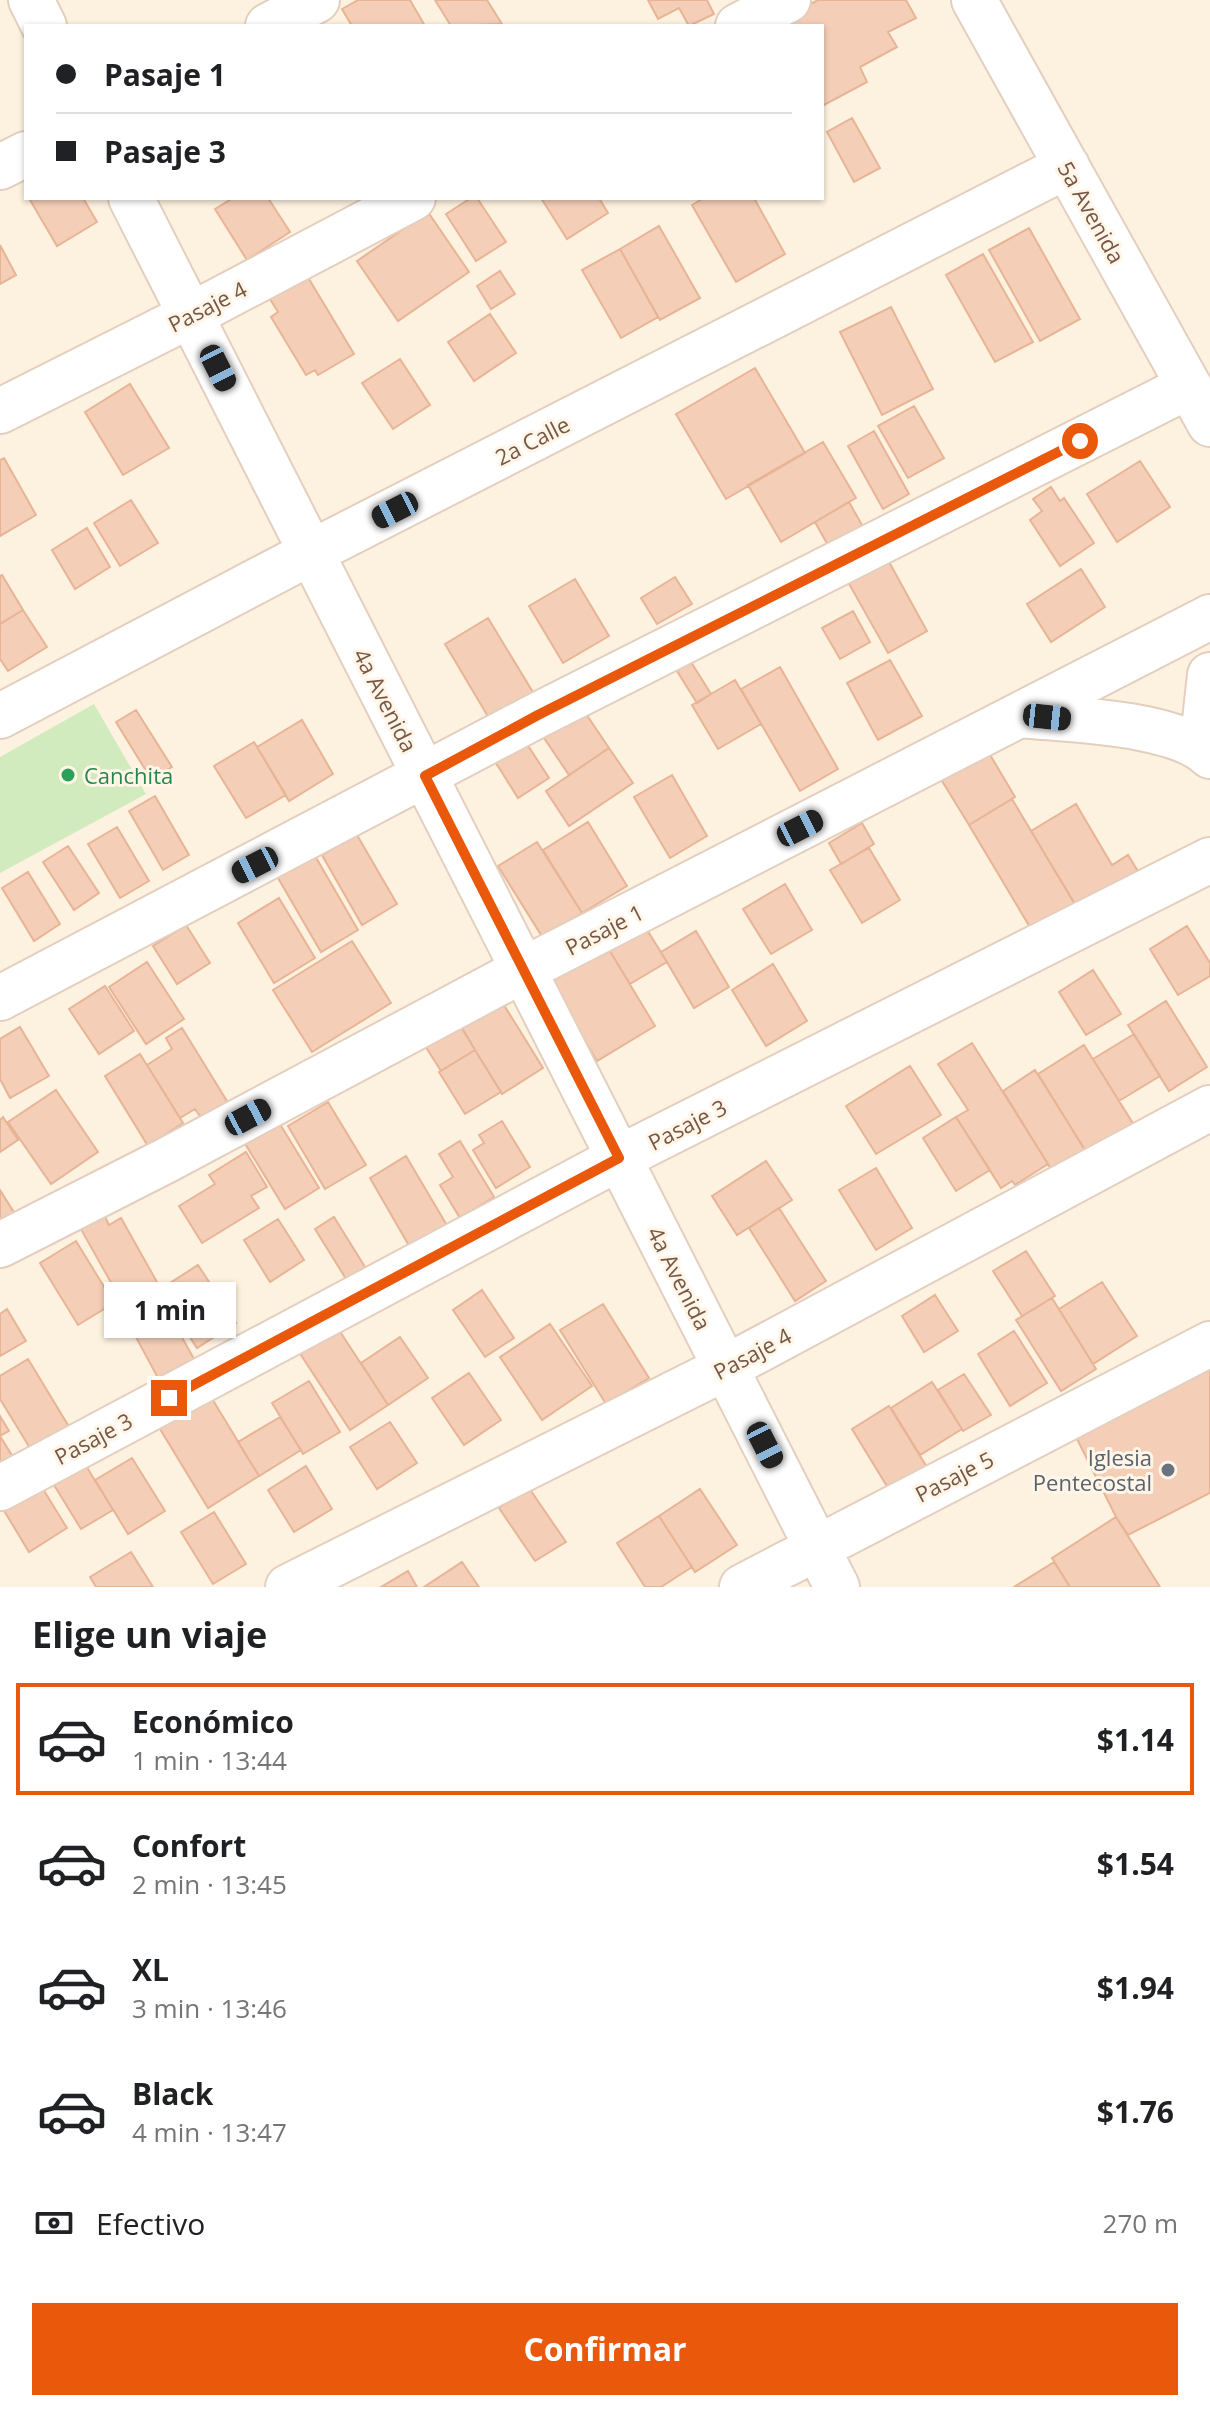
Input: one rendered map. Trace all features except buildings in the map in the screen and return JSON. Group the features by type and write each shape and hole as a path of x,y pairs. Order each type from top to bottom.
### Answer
{"street":[{"path":"31,0 43,24"},
{"path":"272,24 317,0"},
{"path":"742,24 788,0"},
{"name":"5a Avenida","path":"974,0 1210,424"},
{"path":"0,167 24,155"},
{"name":"2a Calle","path":"0,716 312,552 1067,166"},
{"name":"4a Avenida","path":"132,200 837,1587"},
{"name":"Pasaje 4","path":"0,411 409,200"},
{"path":"0,998 538,715 1189,386"},
{"name":"Pasaje 1","path":"0,1245 165,1161 523,970 1210,617"},
{"path":"1021,715 1150,729 1206,752 1210,675"},
{"name":"Pasaje 3","path":"0,1488 619,1158 1210,860"},
{"name":"Pasaje 4","path":"288,1587 725,1368 1210,1108"},
{"name":"Pasaje 5","path":"742,1587 1210,1344"}],"green space":[{"name":"Canchita","path":"94,704 146,794 0,873 0,757"}],"place":[{"name":"Canchita","path":"68,775"},
{"name":"Iglesia Pentecostal","path":"1168,1470"}],"route":[{"path":"169,1398 619,1158 425,776 538,715 1080,441"}]}
